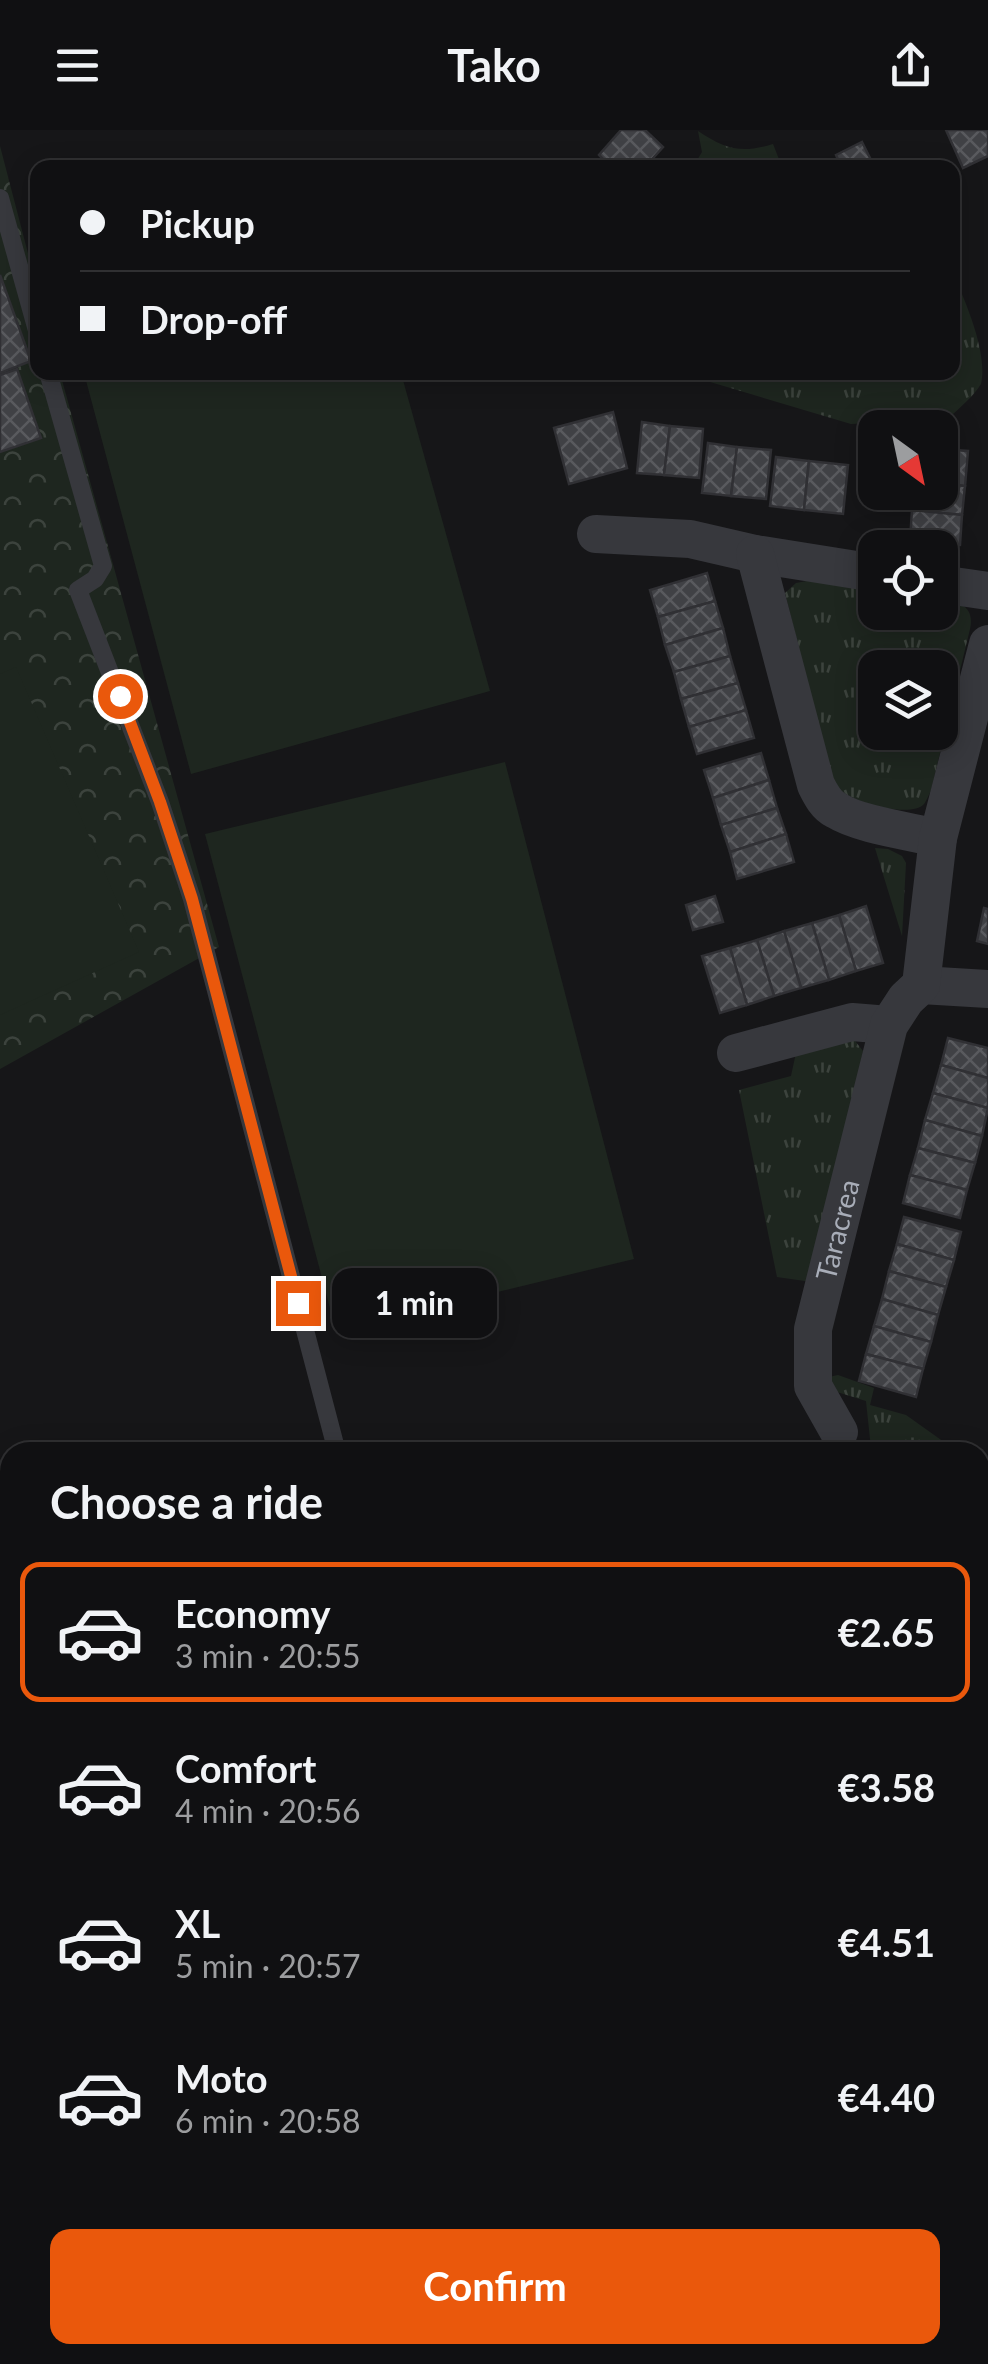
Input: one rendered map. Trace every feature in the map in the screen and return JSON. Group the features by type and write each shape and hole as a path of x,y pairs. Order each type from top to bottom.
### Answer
{"street":[{"path":"596,534 690,539 858,571"},
{"path":"755,554 816,785 823,799 835,810 852,816 938,838"},
{"path":"958,587 988,591"},
{"path":"988,644 938,838 920,985 988,990"},
{"name":"Taracrea","path":"840,1432 814,1386 813,1329 889,1025 920,985"},
{"path":"736,1053 852,1022 889,1025"}],"lane":[{"path":"0,198 30,305"},
{"path":"50,380 103,566 95,579 78,590 160,802 192,899 334,1442"}],"green space":[{"path":"698,131 734,148 773,144 779,160 697,160 702,152"},
{"path":"0,146 30,261 30,380 62,380 219,947 0,1069"},
{"path":"960,290 981,358 978,389 957,410 858,410 858,424 703,380 960,380"},
{"path":"86,380 403,380 490,691 191,774"},
{"path":"807,581 858,587 858,630 958,630 958,603 968,610 970,629 958,679 958,650 858,650 858,750 941,750 924,804 907,810 894,809 868,803 839,789 831,775 785,593 796,583"},
{"path":"16,667 139,952 0,1015 0,674"},
{"path":"505,762 634,1259 336,1331 205,834"},
{"path":"875,848 888,849 902,856 906,863 902,936"},
{"path":"852,1037 863,1051 812,1282 777,1277 739,1090 791,1076 796,1053"},
{"path":"838,1375 874,1388 870,1405 906,1415 944,1442 870,1442 866,1401 837,1392 829,1377"}],"building":[{"path":"621,130 645,130 663,147 651,160 604,160 599,155"},
{"path":"946,130 988,130 988,156 963,168"},
{"path":"862,142 871,160 838,160 836,155"},
{"path":"0,275 30,361 0,373"},
{"path":"17,369 41,438 0,452 0,375"},
{"path":"613,412 627,468 569,484 554,428"},
{"path":"642,422 670,426 664,475 637,473"},
{"path":"670,426 703,429 699,478 664,475"},
{"path":"708,443 737,447 731,496 702,493"},
{"path":"737,447 771,450 766,499 731,496"},
{"path":"958,450 968,451 965,486 958,485"},
{"path":"776,457 809,461 804,510 770,506"},
{"path":"809,461 848,465 843,514 804,510"},
{"path":"958,485 965,486 962,515 912,510 958,510"},
{"path":"912,510 962,515 960,545 958,530 911,530"},
{"path":"707,573 715,601 658,617 650,590"},
{"path":"715,601 723,628 665,645 658,617"},
{"path":"723,628 730,656 674,672 665,645"},
{"path":"730,656 738,683 681,699 674,672"},
{"path":"738,683 746,710 689,727 681,699"},
{"path":"746,710 754,738 697,754 689,727"},
{"path":"761,753 769,780 713,798 704,770"},
{"path":"769,780 777,808 721,825 713,798"},
{"path":"777,808 786,834 730,852 721,825"},
{"path":"786,834 794,862 737,879 730,852"},
{"path":"715,896 723,922 693,930 686,905"},
{"path":"866,906 883,963 856,971 839,915"},
{"path":"984,908 988,909 988,944 977,941"},
{"path":"839,915 856,971 829,980 812,923"},
{"path":"812,923 829,980 801,988 784,931"},
{"path":"784,931 801,988 774,996 757,940"},
{"path":"757,940 774,996 747,1005 730,948"},
{"path":"730,948 747,1005 720,1013 702,956"},
{"path":"948,1038 988,1048 988,1078 941,1065"},
{"path":"941,1065 988,1078 988,1108 933,1093"},
{"path":"933,1093 988,1108 982,1136 925,1120"},
{"path":"925,1120 982,1136 975,1163 918,1148"},
{"path":"918,1148 975,1163 967,1190 910,1175"},
{"path":"910,1175 967,1190 960,1218 903,1203"},
{"path":"904,1217 961,1232 954,1260 897,1244"},
{"path":"897,1244 954,1260 946,1287 889,1271"},
{"path":"889,1271 946,1287 938,1315 882,1299"},
{"path":"882,1299 938,1315 931,1342 874,1326"},
{"path":"874,1326 931,1342 923,1369 866,1354"},
{"path":"866,1354 923,1369 916,1397 859,1381"}],"route":[{"path":"120,696 192,899 298,1303"}]}
